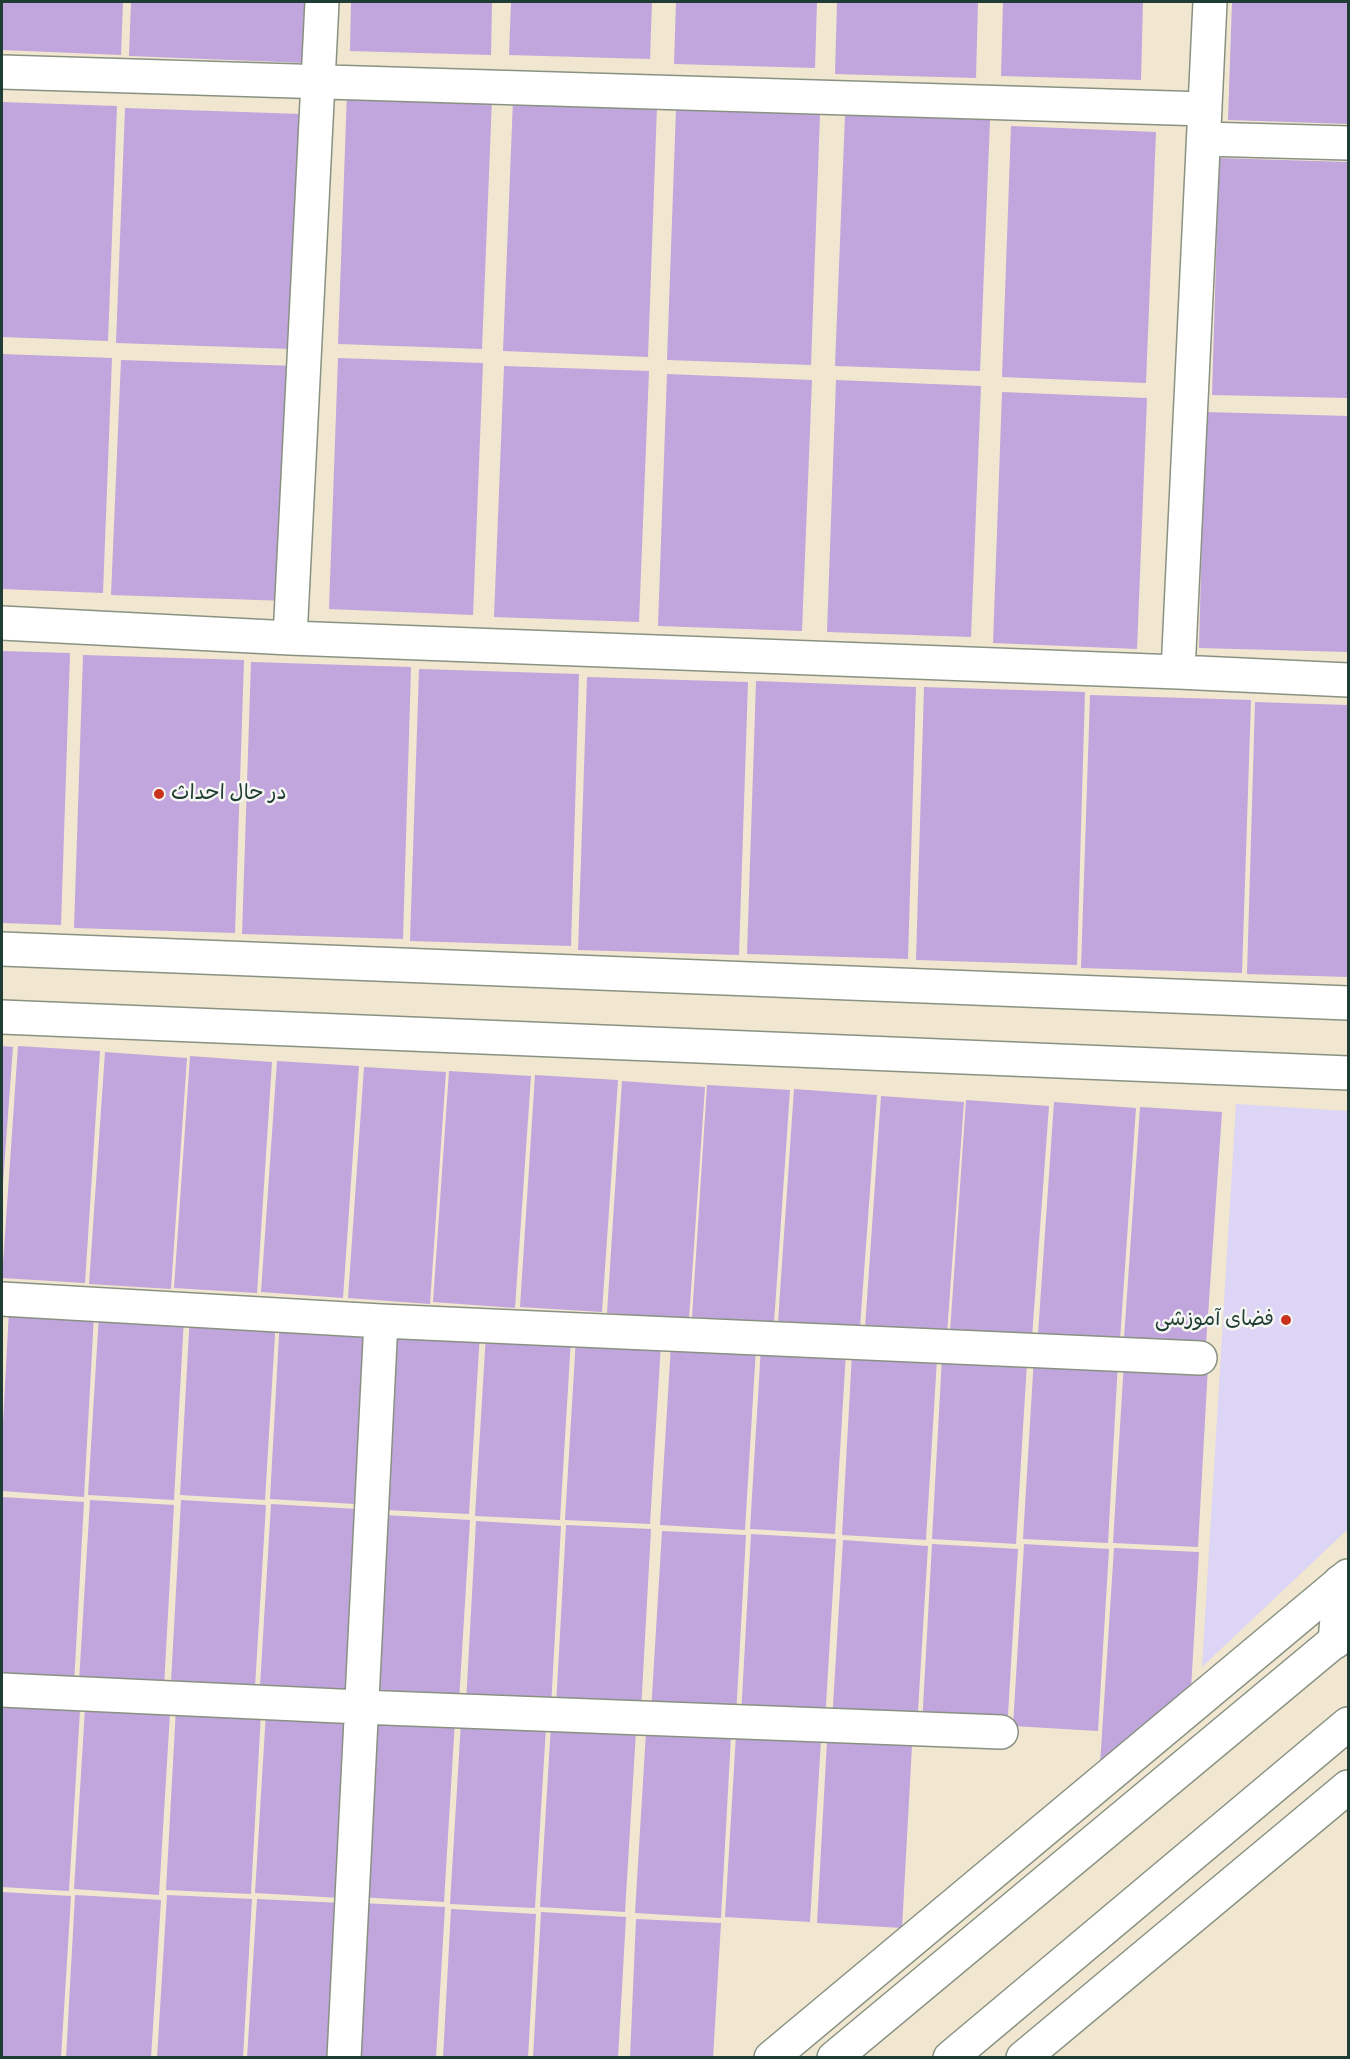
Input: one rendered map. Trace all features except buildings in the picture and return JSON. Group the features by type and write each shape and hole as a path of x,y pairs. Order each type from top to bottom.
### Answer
{"street":[{"path":"290,638 320,80 322,2"},
{"path":"1178,672 1210,2"},
{"path":"2,72 320,80 1204,124 1348,143"},
{"path":"2,623 290,638 1348,680"},
{"path":"2,949 1348,1003"},
{"path":"2,1017 1348,1073"},
{"path":"2,1299 381,1321 1200,1358"},
{"path":"344,2058 381,1321"},
{"path":"834,2058 1342,1636 1344,1579"},
{"path":"771,2058 1344,1579"},
{"path":"2,1690 360,1707 1001,1732"},
{"path":"950,2058 1348,1724"},
{"path":"1023,2058 1348,1787"}],"shaded area":[{"name":"فضای آموزشی","path":"1236,1104 1348,1111 1348,1529 1202,1667"}],"place":[{"name":"در حال احداث","path":"159,794"},
{"name":"فضای آموزشی","path":"1286,1320"}]}
